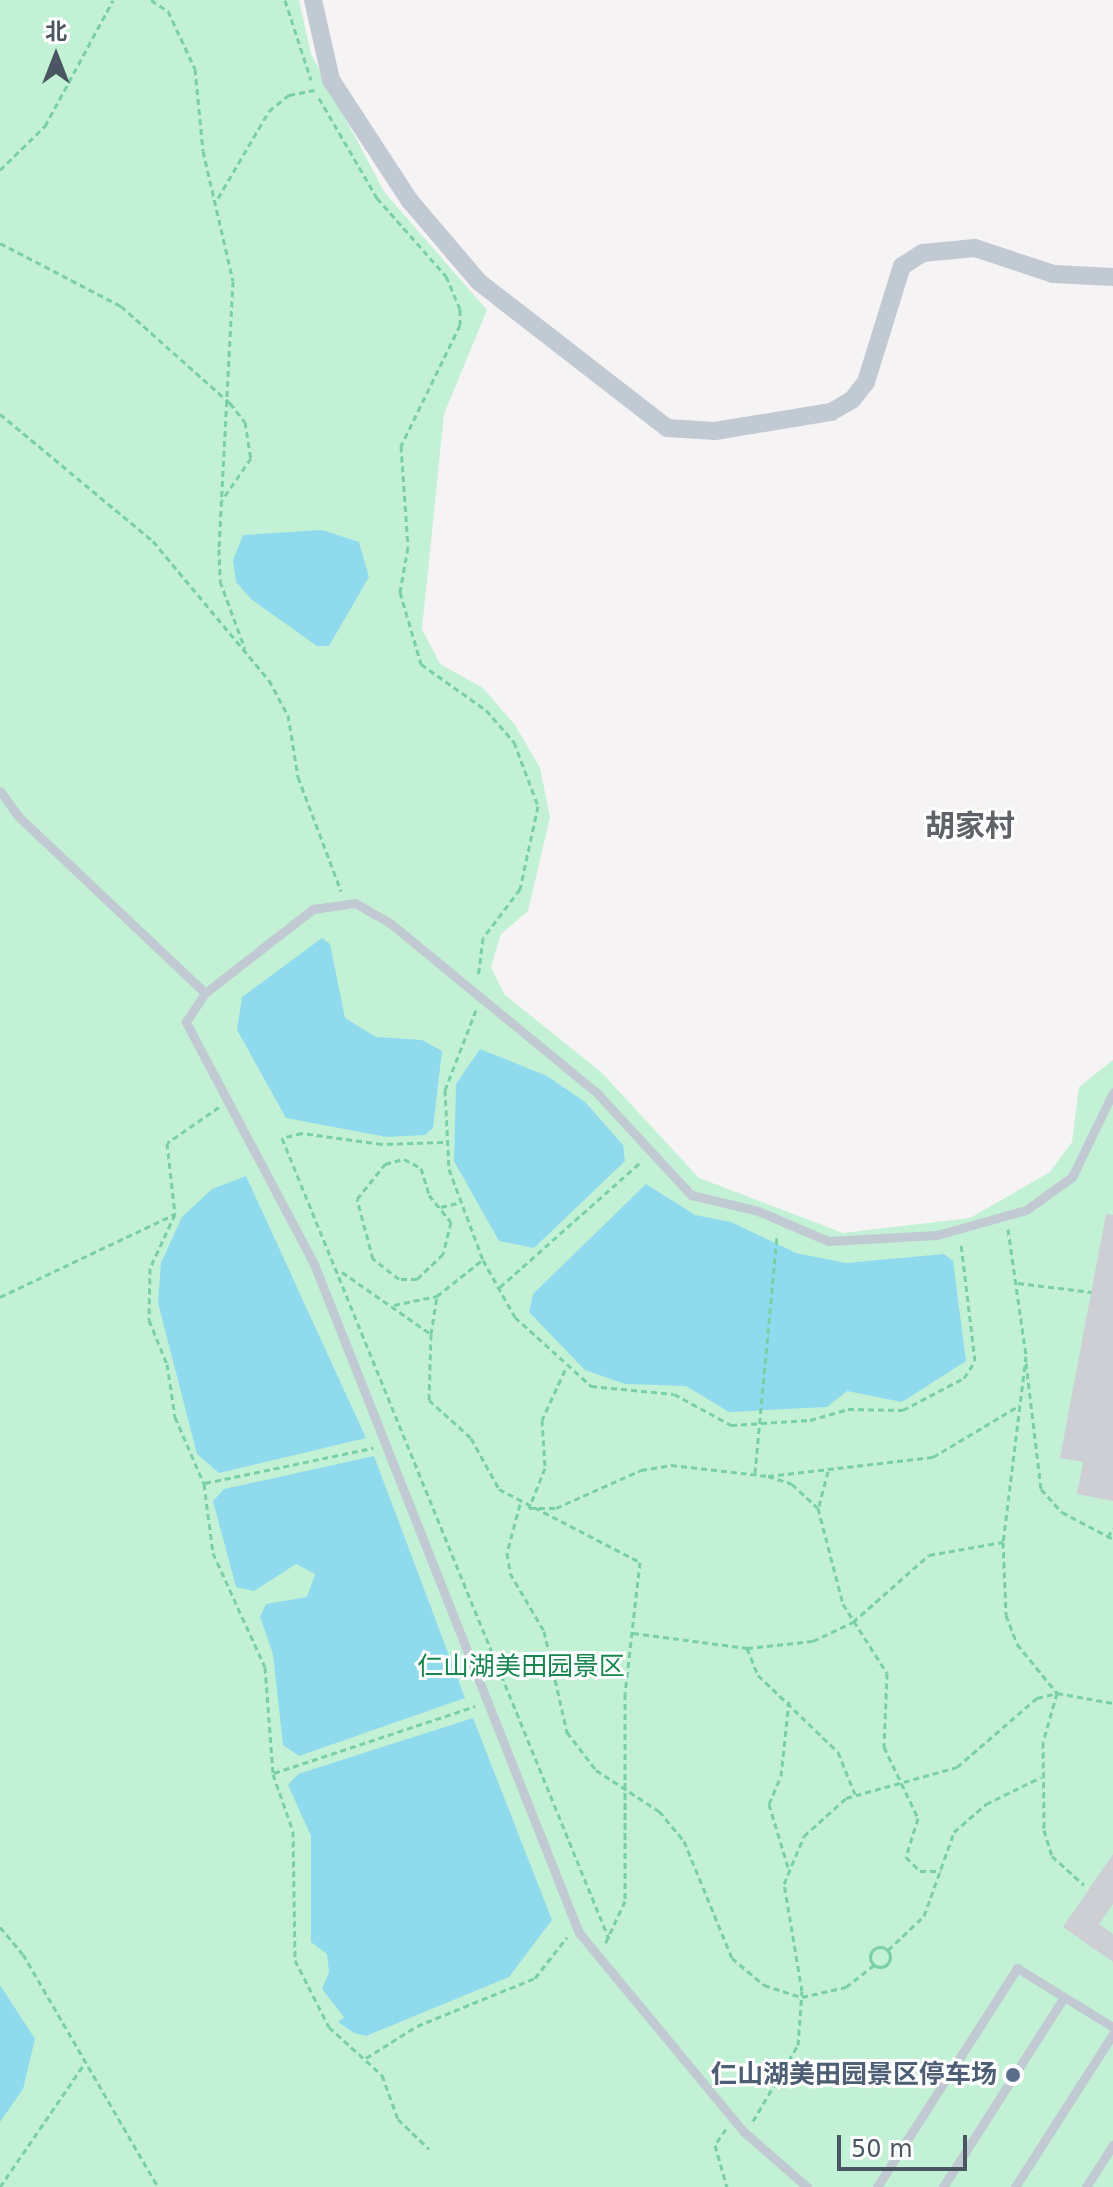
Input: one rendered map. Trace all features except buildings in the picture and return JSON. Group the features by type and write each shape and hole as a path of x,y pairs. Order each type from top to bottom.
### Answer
{"street":[{"path":"313,0 320,47 344,108 455,256 667,428 715,431 831,412 852,400 866,382 902,266 923,253 975,248 1053,274 1113,277"}],"lane":[{"path":"0,791 19,817 205,993"},
{"path":"807,2187 743,2131 596,1955 574,1923 314,1264 232,1098 187,1034 190,1009 205,993 313,909 346,903 374,911 597,1093 649,1154 691,1195 758,1211 806,1237 890,1241 960,1230 1005,1217 1072,1177 1113,1092"},
{"path":"877,2187 1017,1968 1113,2027"},
{"path":"943,2187 1064,1997"},
{"path":"1015,2187 1113,2034"},
{"path":"1086,2187 1113,2145"}],"path":[{"path":"0,170 45,126 113,0"},
{"path":"151,0 168,11 195,69 203,151 218,198 233,281 230,403 221,501 220,581 245,649"},
{"path":"285,0 315,90 377,198 446,276 460,309 460,325 401,446 408,547 400,592 421,664 486,710 514,742 538,806 520,889 483,938 476,1025 445,1090 443,1142 483,1260 499,1288 565,1370 614,1394 674,1394 716,1421 755,1424 848,1409 903,1410 964,1378 976,1349 960,1230"},
{"path":"218,198 269,111 289,95 315,90"},
{"path":"0,243 121,306 230,403 245,422 251,458 221,501"},
{"path":"0,414 153,541 245,649 288,715 298,777 346,903"},
{"path":"232,1098 167,1143 175,1214 150,1268 146,1297 175,1417 204,1484 213,1553 265,1667 273,1774 293,1831 295,1960 329,2027 382,2075 398,2119 429,2149"},
{"path":"443,1142 382,1144 302,1133 282,1138 340,1269 609,1939"},
{"path":"499,1288 649,1154"},
{"path":"404,1159 421,1168 439,1207 450,1235 431,1270 417,1279 384,1272 373,1259 359,1190 385,1164 404,1159"},
{"path":"439,1207 461,1202"},
{"path":"0,1297 175,1214"},
{"path":"1005,1217 1018,1283 1041,1489 1062,1512 1111,1538 1113,1528"},
{"path":"755,1473 755,1413 775,1245"},
{"path":"389,1305 437,1296 483,1260"},
{"path":"340,1269 431,1334"},
{"path":"1018,1283 1091,1292"},
{"path":"437,1296 431,1334 429,1400 471,1438 499,1489 520,1504 640,1562 621,1788 625,1901 609,1939 596,1955"},
{"path":"1026,1356 1003,1542 1006,1615 1017,1644 1057,1693"},
{"path":"529,1508 545,1468 542,1420 565,1370"},
{"path":"768,1476 933,1457 1020,1405"},
{"path":"204,1484 385,1445"},
{"path":"529,1508 571,1504 641,1470 671,1465 768,1476 792,1484 818,1508"},
{"path":"829,1467 818,1508 832,1574 853,1622 887,1673 882,1729 899,1781 917,1804 909,1864 941,1871"},
{"path":"520,1504 507,1553 510,1573 544,1631 567,1732 621,1788 659,1811 684,1841 744,1971 802,1997 846,1987 874,1965 887,1965 888,1950 924,1916 954,1832 970,1815 1041,1777"},
{"path":"633,1633 747,1648 813,1641 853,1622 929,1555 1003,1542"},
{"path":"747,1648 758,1675 789,1701 838,1752 855,1794"},
{"path":"1057,1693 1041,1777 1052,1856 1084,1885"},
{"path":"788,1868 821,1816 855,1794 957,1767 1037,1698 1057,1693 1113,1703"},
{"path":"743,2131 787,2073 802,1997 784,1906 788,1868 769,1804 781,1776 789,1701"},
{"path":"273,1774 486,1702"},
{"path":"366,2058 417,2026 535,1978 574,1923"},
{"path":"0,1927 23,1954 83,2066 158,2187"},
{"path":"874,1965 872,1950 888,1950"},
{"path":"0,2187 83,2066"},
{"path":"727,2187 715,2145 735,2121"}],"green space":[{"name":"仁山湖美田园景区","path":"0,0 299,0 311,54 385,193 487,310 444,414 422,629 440,664 483,688 515,725 540,768 550,817 528,911 501,934 491,967 504,994 602,1073 699,1178 843,1233 970,1218 1050,1172 1072,1142 1079,1087 1113,1060 1113,2187 0,2187"}],"water":[{"path":"322,530 359,542 369,577 329,646 317,646 251,599 236,582 233,560 243,535"},
{"path":"322,938 330,944 345,1018 376,1037 422,1040 442,1051 433,1128 425,1135 387,1137 286,1118 237,1030 242,997"},
{"path":"480,1049 547,1076 585,1102 623,1145 625,1161 534,1248 499,1241 454,1161 456,1084"},
{"path":"246,1176 366,1438 219,1473 197,1454 158,1303 161,1263 182,1217 212,1189"},
{"path":"646,1184 695,1215 731,1222 796,1253 846,1263 944,1254 953,1261 966,1361 902,1402 847,1391 827,1407 729,1412 686,1386 625,1384 585,1370 529,1312 533,1294"},
{"path":"374,1456 465,1698 299,1756 283,1745 273,1654 260,1617 266,1604 307,1597 315,1574 296,1564 254,1591 236,1587 213,1501 224,1489"},
{"path":"473,1718 552,1920 509,1977 366,2036 354,2033 338,2022 344,2017 322,1989 329,1972 327,1954 311,1942 311,1836 288,1785 298,1774"},
{"path":"0,1985 35,2039 23,2089 0,2122"}],"place":[{"name":"仁山湖美田园景区停车场","path":"1013,2075"}],"district":[{"name":"胡家村","path":"970,826"}]}
